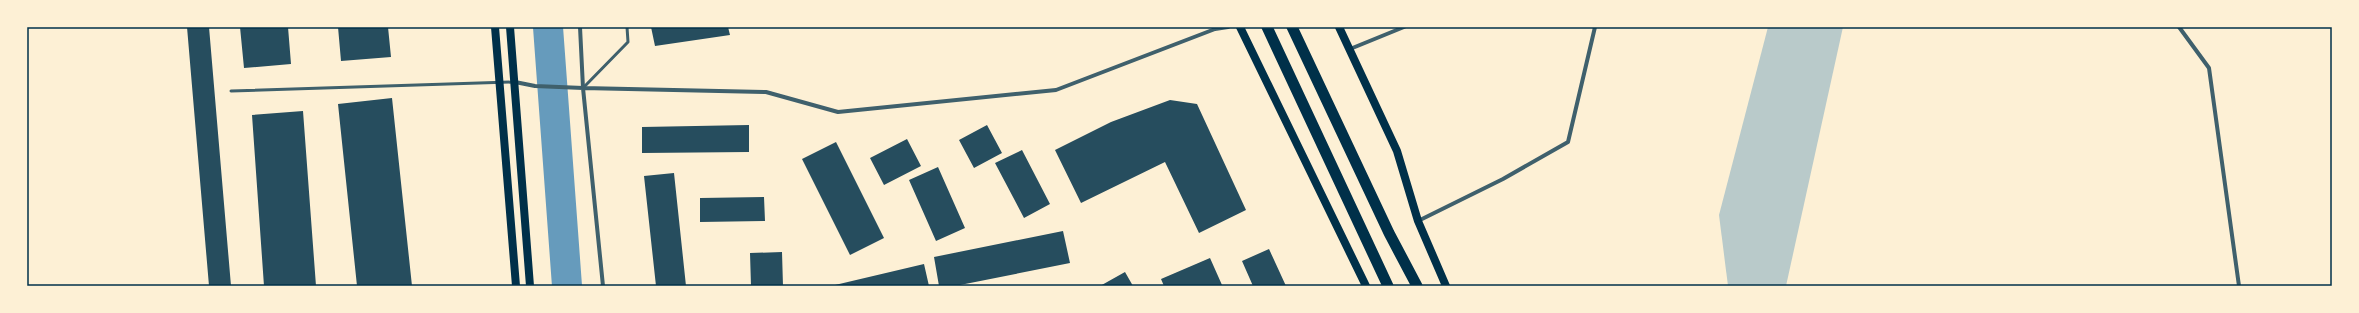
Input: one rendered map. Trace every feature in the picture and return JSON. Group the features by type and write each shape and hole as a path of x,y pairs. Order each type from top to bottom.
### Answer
{"highway":[{"path":"1267,27 1388,286"},
{"path":"1292,27 1389,233 1417,286"}],"main road":[{"path":"495,27 516,286"},
{"path":"510,27 530,286"},
{"path":"1240,27 1366,286"},
{"path":"1339,27 1397,151 1418,221 1446,286"}],"street":[{"path":"580,27 583,88 602,286"},
{"path":"514,82 535,86 583,88 766,92 838,112 1056,90 1215,29 1228,27"},
{"path":"1350,49 1404,27"},
{"path":"1418,221 1503,179 1568,142 1595,27"},
{"path":"2179,27 2209,68 2240,286"}],"lane":[{"path":"583,88 628,42 627,27"},
{"path":"231,91 514,82"}],"shaded area":[{"path":"1768,27 1843,27 1786,286 1728,286 1719,215"}],"building":[{"path":"187,27 209,27 231,286 209,286"},
{"path":"240,27 288,27 291,64 244,68"},
{"path":"338,27 388,27 391,57 341,61"},
{"path":"651,27 728,27 730,35 655,46"},
{"path":"392,98 412,286 357,286 338,104"},
{"path":"1170,100 1197,104 1246,210 1199,233 1165,162 1081,203 1055,150 1111,122"},
{"path":"303,111 316,286 264,286 252,115"},
{"path":"749,125 749,152 642,153 642,127"},
{"path":"987,125 1002,153 974,168 959,140"},
{"path":"907,139 921,166 884,185 870,158"},
{"path":"836,142 884,238 850,255 802,159"},
{"path":"1022,150 1050,204 1024,218 995,163"},
{"path":"938,167 965,228 936,241 909,180"},
{"path":"674,173 686,286 656,286 644,176"},
{"path":"764,197 765,221 700,222 700,198"},
{"path":"1063,231 1070,263 955,286 939,286 934,257"},
{"path":"1269,249 1286,286 1253,286 1242,261"},
{"path":"782,252 783,286 751,286 750,253"},
{"path":"1210,258 1222,285 1164,286 1161,279"},
{"path":"924,264 929,286 835,286 835,285"},
{"path":"1125,272 1133,286 1100,286"}],"waterway":[{"path":"548,27 567,286"}]}
